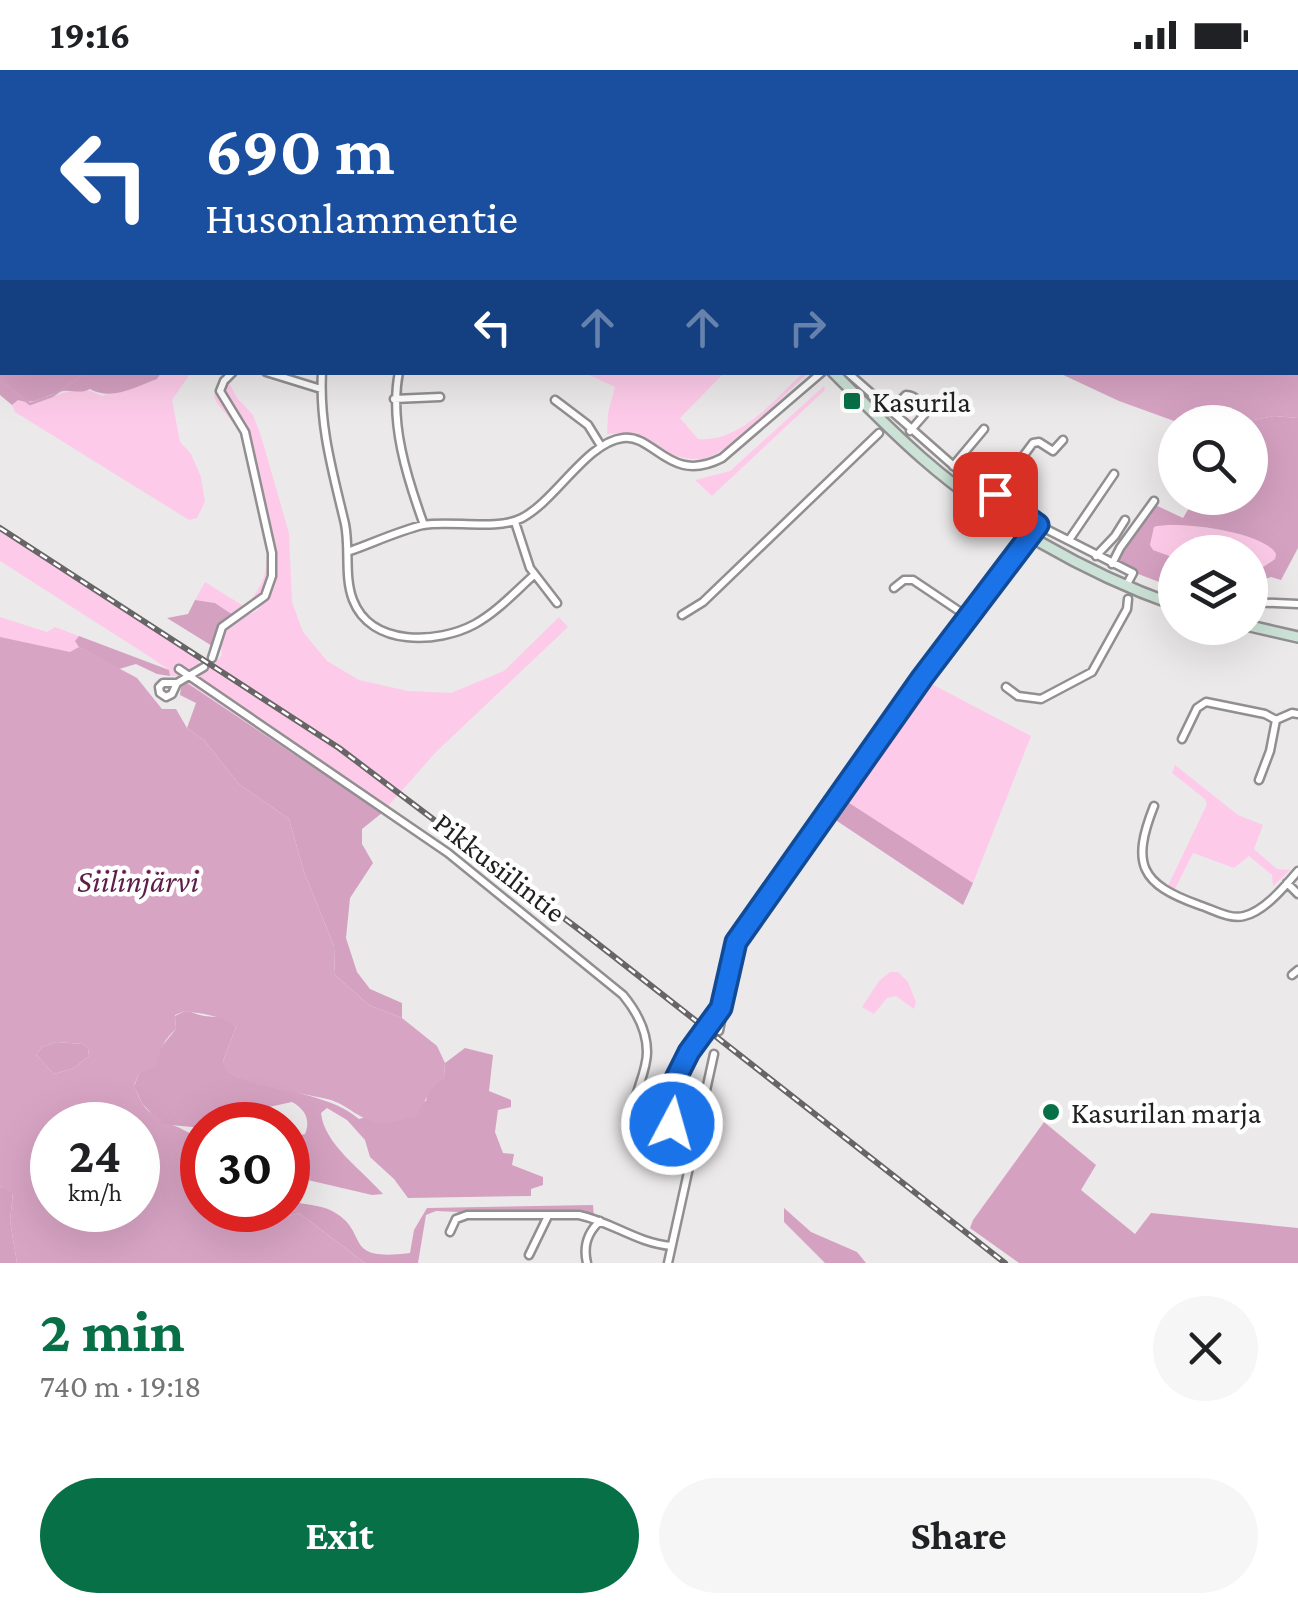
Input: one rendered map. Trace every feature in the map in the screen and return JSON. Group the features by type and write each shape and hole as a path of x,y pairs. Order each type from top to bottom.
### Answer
{"main road":[{"path":"836,375 923,458 976,500 1126,586 1158,599"},
{"path":"1268,630 1298,637"}],"street":[{"path":"212,658 222,627 265,596 272,576 272,553 245,432 220,391 230,375"},
{"path":"276,375 321,389"},
{"path":"322,375 325,447 350,550 350,585 359,612 381,631 401,637 446,633 475,624 534,575"},
{"path":"398,375 394,399 400,441 424,525"},
{"path":"350,550 424,525 515,522 540,505 601,446 624,437 633,438 675,462 708,465 722,458 819,375"},
{"path":"850,375 910,431 995,494 1034,530 1069,540 1132,573 1126,586"},
{"path":"889,412 906,395 922,404 924,415 910,431"},
{"path":"394,399 440,397"},
{"path":"555,400 588,424 601,446"},
{"path":"954,466 984,429"},
{"path":"682,616 703,602 880,434"},
{"path":"995,494 1033,443 1039,442 1053,451 1062,440"},
{"path":"1069,540 1114,474"},
{"path":"1112,564 1154,502"},
{"path":"1096,556 1124,520"},
{"path":"515,522 534,575 557,603"},
{"path":"719,1030 736,942 1034,530"},
{"path":"894,588 904,580 913,580 968,618"},
{"path":"1006,687 1032,700 1092,672 1127,609 1128,600"},
{"path":"1268,603 1298,604"},
{"path":"177,683 204,667"},
{"name":"Pikkusiilintie","path":"180,669 448,854 624,994 635,1009 646,1039 647,1057 632,1110 635,1132 651,1148 682,1148"},
{"path":"1182,739 1202,703 1265,714 1276,720"},
{"path":"1276,720 1298,714"},
{"path":"1259,780 1276,720"},
{"path":"1154,806 1141,852 1150,878 1167,892 1231,916 1243,916 1260,908 1298,871"},
{"path":"1288,883 1298,894"},
{"path":"690,1164 668,1108 673,1084 689,1052 721,1008"},
{"path":"668,1263 714,1054"},
{"path":"450,1232 456,1219 467,1215 579,1215 635,1238 672,1246"},
{"path":"529,1255 548,1216"},
{"path":"587,1263 585,1245 600,1221"}],"shaded area":[{"path":"0,375 160,375 115,393 90,389 63,391 34,401 18,400 12,405 0,395"},
{"path":"160,375 189,375 172,400 180,442 191,454 201,477 205,502 197,518 189,520 15,412 12,405 18,400 39,400 69,391 91,391 102,396"},
{"path":"225,375 237,398 253,415 289,533 292,602 303,632 327,661 359,680 408,691 451,693 504,671 559,617 568,627 436,752 382,813 187,683 222,655 221,645 230,626 258,610 258,603 236,617 215,603 195,600 205,582 245,607 259,588 266,568 267,552 241,432 214,395"},
{"path":"589,375 722,375 680,418 698,439 714,438 742,427 801,375 806,375 734,441 712,456 698,459 673,455 638,436 607,434 615,387"},
{"path":"824,386 825,390 712,496 695,480 730,471"},
{"path":"1268,417 1298,418 1298,548 1281,580 1268,578 1268,564 1276,554 1268,546 1268,535 1242,535 1200,527 1154,527 1150,545 1158,552 1158,582 1112,564 1110,556 1149,502 1158,506 1158,515 1183,518 1268,515"},
{"path":"1162,524 1206,528 1242,535 1158,535 1158,552 1150,545 1154,527"},
{"path":"0,527 197,656 199,664 183,676 170,676 169,670 147,655 0,561"},
{"path":"1268,546 1276,554 1268,564"},
{"path":"195,600 215,603 236,617 222,627 217,649 167,618 188,614"},
{"path":"0,617 47,632 55,627 79,636 79,647 137,678 125,690 0,661"},
{"path":"79,636 169,670 170,676 136,664 119,669 79,647 75,641"},
{"path":"922,679 1031,736 973,883 840,797"},
{"path":"187,683 382,813 362,829 362,844 373,863 350,898 346,938 357,972 370,989 402,1003 402,1018 369,1005 335,975 334,946 304,872 289,819 239,784 204,740 187,728 196,703 180,695 181,687"},
{"path":"1175,765 1238,815 1263,825 1254,849 1277,869 1290,870 1273,886 1272,875 1249,856 1234,868 1193,853 1175,889 1168,886 1207,804 1172,773"},
{"path":"840,797 973,883 963,905 828,815"},
{"path":"890,972 898,972 908,982 916,1002 914,1009 896,996 887,998 874,1014 862,1007"},
{"path":"185,1011 224,1018 236,1027 223,1061 228,1072 330,1102 359,1119 426,1101 429,1088 444,1077 445,1063 465,1048 493,1055 489,1091 511,1100 511,1107 498,1110 495,1132 503,1153 514,1154 512,1165 543,1177 543,1185 531,1189 531,1196 408,1198 370,1157 365,1140 347,1120 327,1108 321,1113 329,1135 383,1194 310,1181 310,1102 180,1102 180,1126 161,1124 160,1102 142,1102 134,1086 139,1074 176,1029 175,1016"},
{"path":"56,1042 83,1044 89,1056 74,1068 54,1074 36,1055 42,1047"},
{"path":"1044,1122 1096,1165 1081,1190 1135,1234 1151,1213 1298,1228 1298,1263 1019,1263 970,1228"},
{"path":"0,1186 13,1192 10,1221 17,1263 0,1263"},
{"path":"310,1205 328,1209 344,1219 365,1249 388,1255 410,1253 414,1230 427,1208 593,1205 594,1218 436,1211 426,1215 418,1263 365,1263 310,1221"},
{"path":"784,1208 811,1232 857,1252 866,1263 825,1263 784,1222"}],"water":[{"path":"1063,375 1298,375 1298,418 1268,417 1268,405 1158,405 1158,415"},
{"name":"Siilinjärvi","path":"0,637 70,652 79,647 137,678 162,709 176,709 187,728 204,740 239,784 289,819 304,872 334,946 335,975 369,1005 402,1018 437,1046 445,1063 444,1077 416,1116 376,1122 335,1101 264,1086 227,1072 223,1061 236,1027 220,1018 185,1011 175,1015 176,1029 163,1045 157,1066 139,1074 134,1085 142,1102 30,1102 30,1232 160,1232 160,1121 180,1129 180,1232 310,1232 310,1221 365,1263 17,1263 10,1221 13,1193 0,1186","holes":["56,1042 83,1044 89,1056 74,1068 54,1074 36,1055 42,1047"]}],"waterway":[{"path":"0,381 30,404 52,396 83,375"}],"railway":[{"path":"0,528 339,748 589,937 1005,1263"}],"place":[{"name":"Kasurila","path":"852,401"},
{"name":"Kasurilan marja","path":"1051,1112"}],"route":[{"path":"672,1124 668,1108 673,1084 689,1052 721,1008 736,942 922,678 1038,525 995,494"}]}
